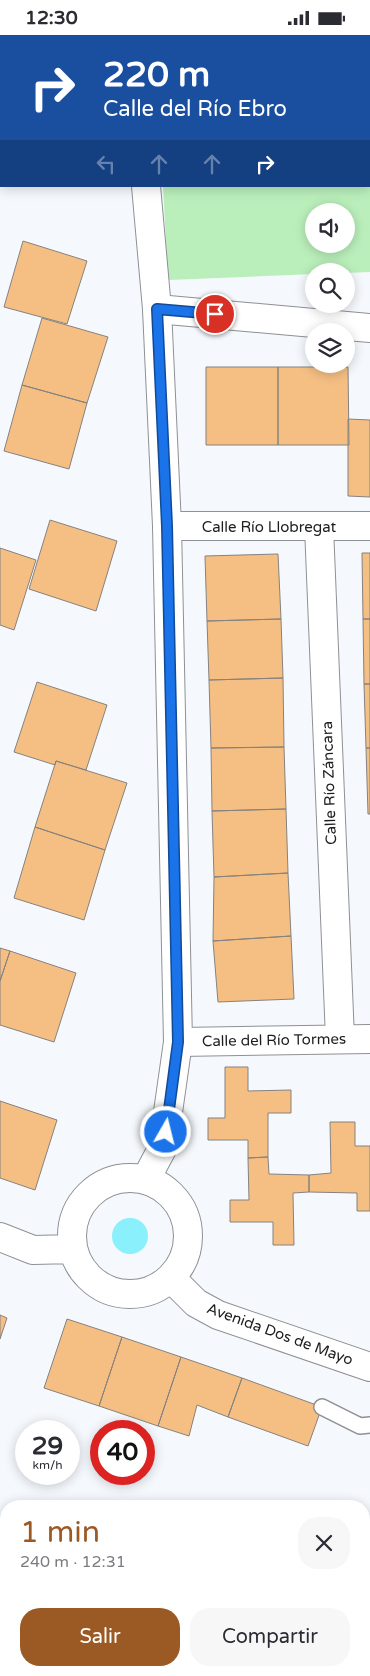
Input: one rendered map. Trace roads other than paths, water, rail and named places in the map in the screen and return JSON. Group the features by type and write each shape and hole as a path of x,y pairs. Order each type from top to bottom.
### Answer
{"street":[{"path":"146,187 157,309 167,526 178,1042 163,1147 146,1179"},
{"path":"157,309 370,328"},
{"name":"Calle Río Llobregat","path":"167,526 370,527"},
{"name":"Calle Río Záncara","path":"319,527 340,1039"},
{"name":"Calle del Río Tormes","path":"178,1042 370,1039"},
{"path":"126,1177 146,1179 164,1188 178,1203 187,1221 188,1241 183,1261 171,1278 157,1288 140,1294 122,1294 106,1289 91,1279 80,1266 73,1249 71,1229 77,1209 89,1193 106,1182 126,1177"},
{"path":"0,1237 33,1250 73,1249"},
{"name":"Avenida Dos de Mayo","path":"171,1278 196,1303 218,1315 370,1367"}],"lane":[{"path":"322,1407 360,1426 370,1425"}],"water":[{"path":"130,1218 143,1223 148,1236 143,1249 130,1254 117,1249 112,1236 117,1223"}]}
